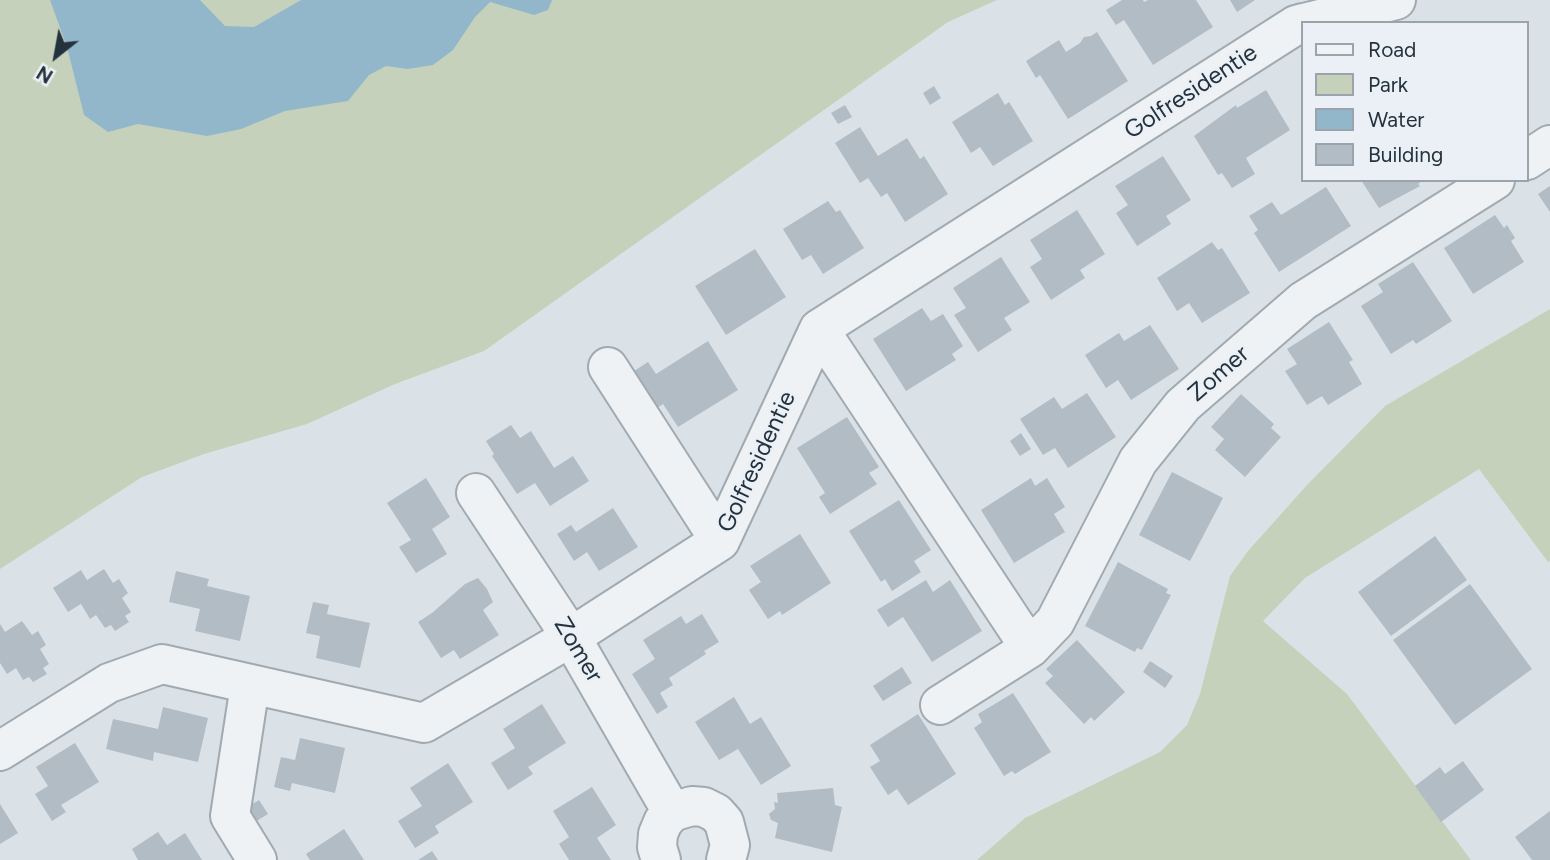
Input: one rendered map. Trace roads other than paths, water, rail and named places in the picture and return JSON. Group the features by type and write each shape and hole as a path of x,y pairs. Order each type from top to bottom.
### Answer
{"street":[{"name":"Golfresidentie","path":"1312,21 1396,0"},
{"name":"Golfresidentie","path":"0,751 109,683 162,664 424,723 571,637 720,541 819,329 1302,24"},
{"path":"1529,159 1550,145"},
{"name":"Zomer","path":"940,705 1030,648 1055,622 1138,461 1183,405 1303,301 1491,182"},
{"path":"819,329 1030,648"},
{"path":"608,367 720,541"},
{"name":"Zomer","path":"476,493 571,637 672,813"},
{"path":"250,685 230,816 257,860"},
{"path":"661,860 657,847 663,822 672,813 692,806 704,807 716,813 728,830 730,845 726,860"}],"water":[{"path":"50,0 200,0 225,26 254,27 301,0 552,0 548,10 534,15 490,2 475,17 453,50 433,65 408,69 386,66 369,75 348,101 285,111 241,129 207,136 138,124 108,132 84,115 67,47"}]}
